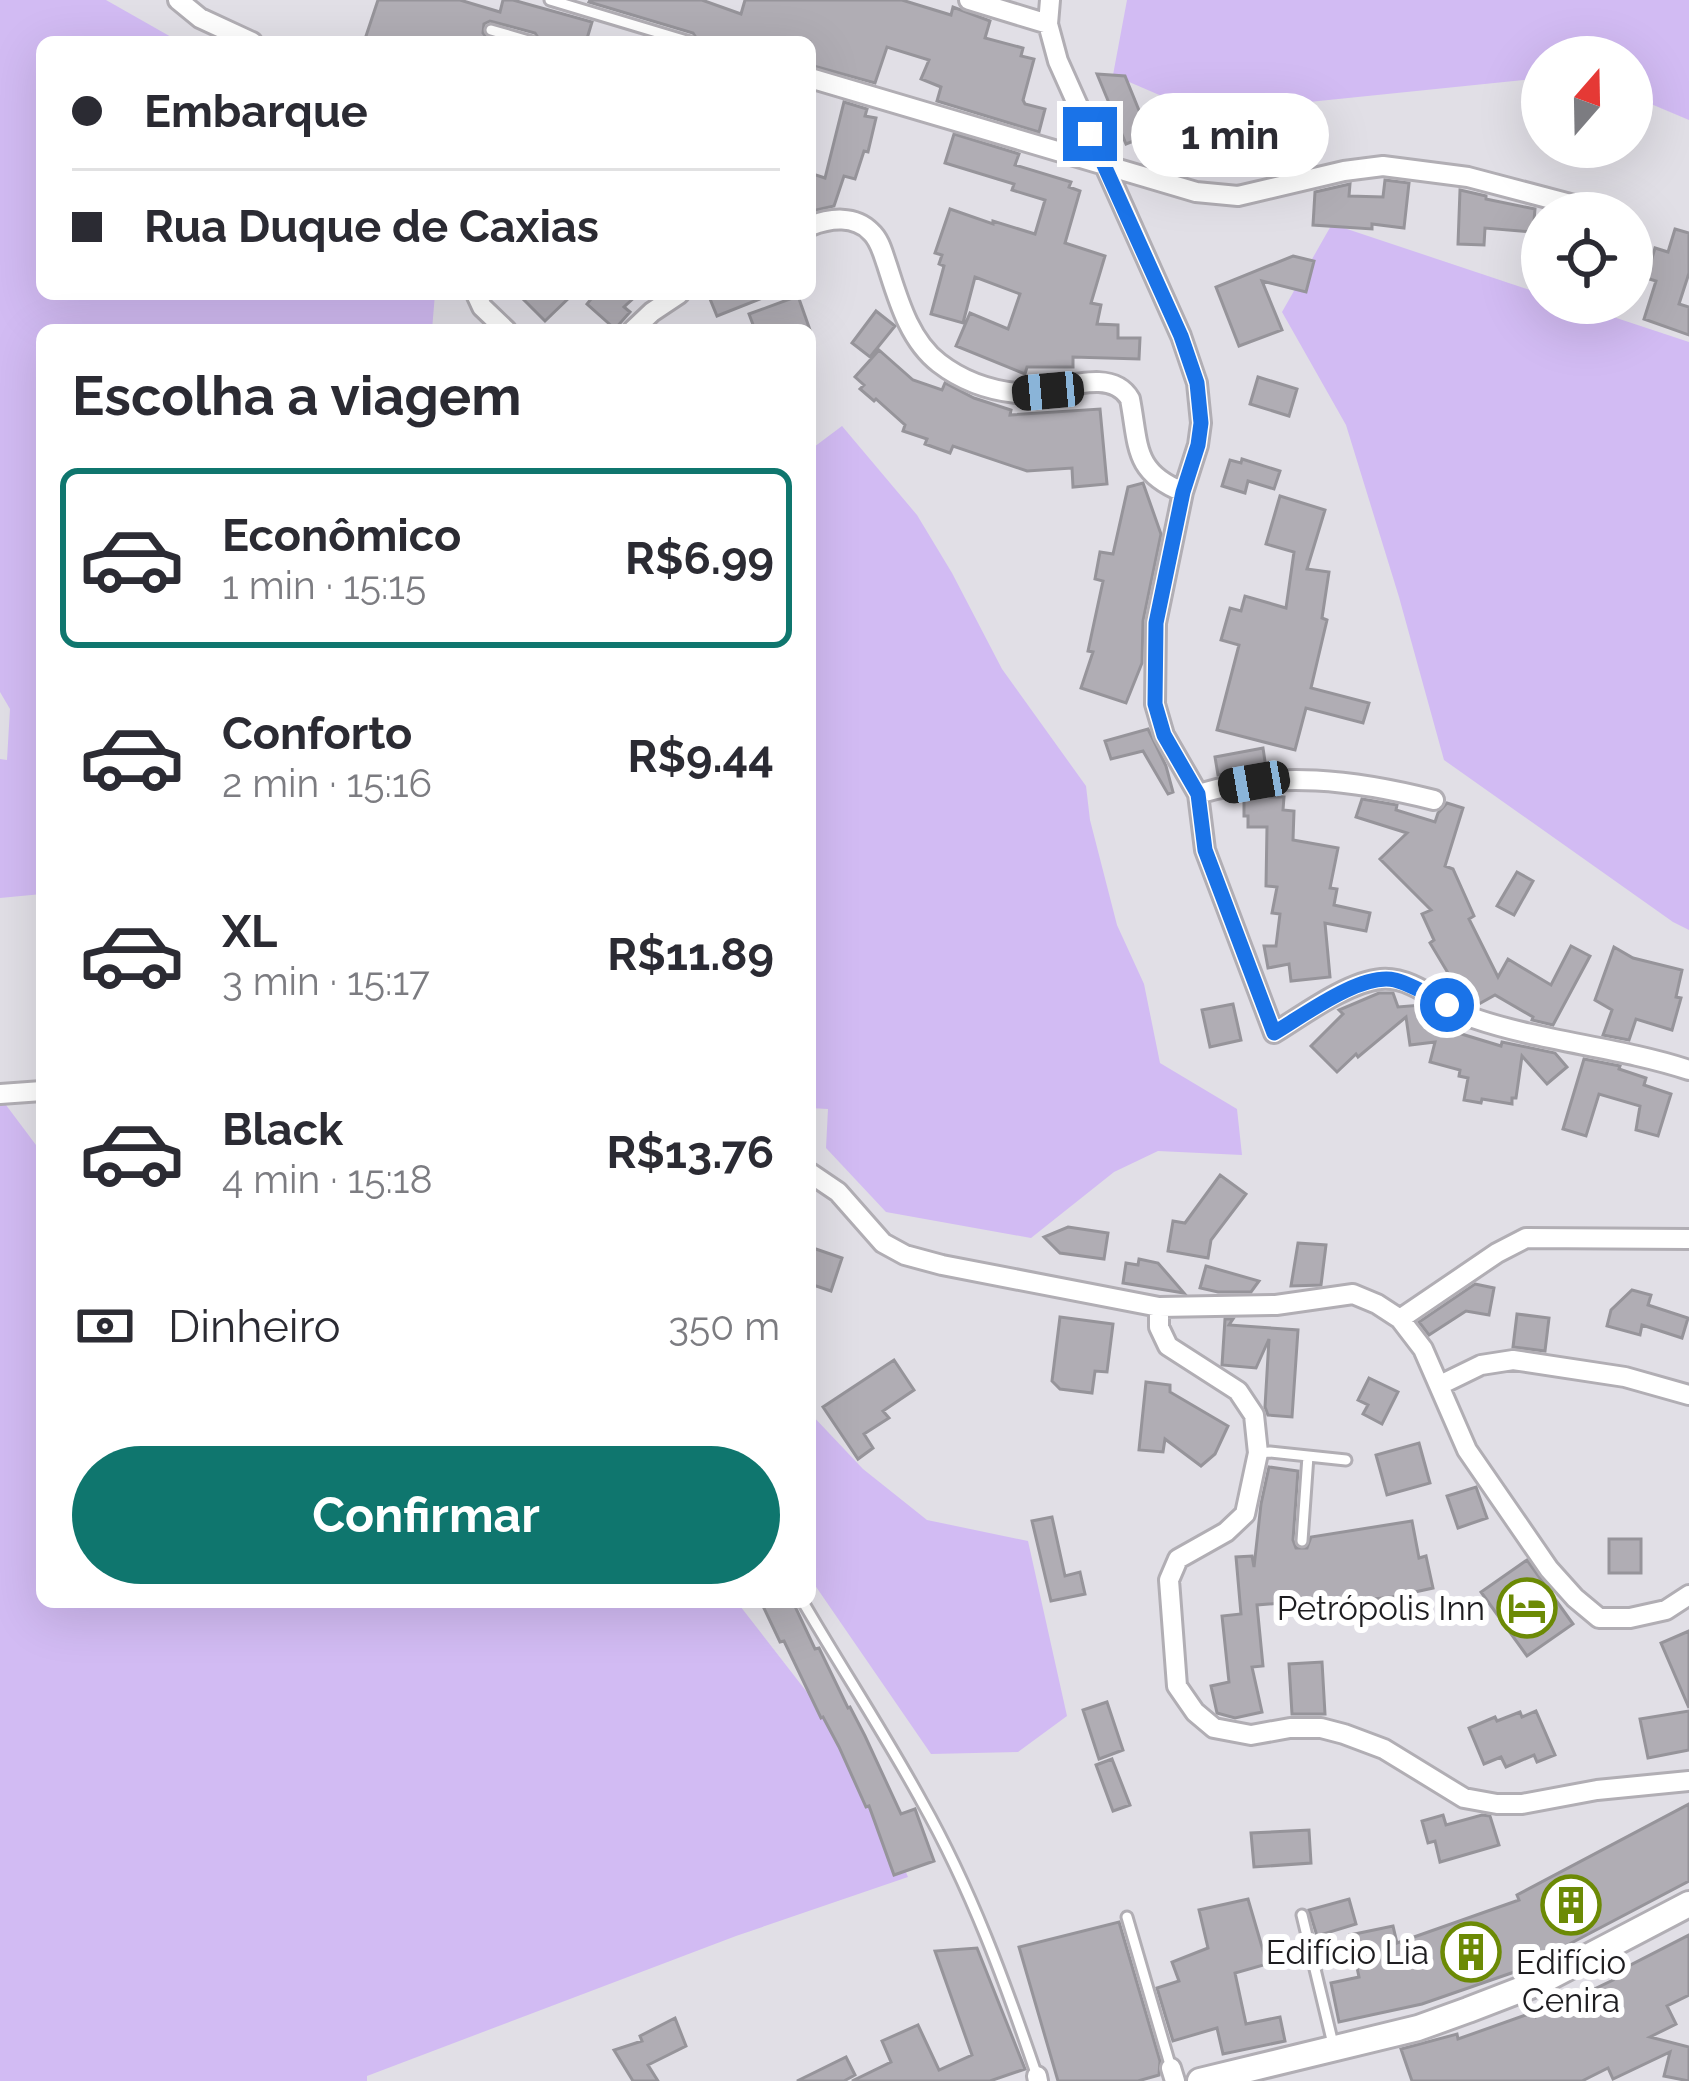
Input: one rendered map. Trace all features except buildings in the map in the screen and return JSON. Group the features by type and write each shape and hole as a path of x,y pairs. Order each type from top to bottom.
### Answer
{"street":[{"path":"178,0 200,18 239,36"},
{"path":"969,0 1048,24"},
{"path":"1051,0 1048,24 1058,61 1181,336 1197,383 1200,432 1156,623 1155,704 1164,735 1198,794 1205,850 1274,1033 1331,999 1382,979 1410,986 1471,1018 1689,1070"},
{"path":"816,80 1196,192 1238,196 1383,166 1468,177 1525,192"},
{"path":"816,224 843,219 868,228 879,242 910,326 924,350 964,380 1019,394 1094,382 1124,389 1147,470 1162,484 1183,492"},
{"path":"479,300 500,324"},
{"path":"639,324 670,300"},
{"path":"1198,794 1254,782 1332,780 1434,800"},
{"path":"0,1094 36,1091"},
{"path":"816,1177 838,1192 883,1243 905,1255 985,1274 1159,1307 1276,1305 1354,1294 1377,1304 1400,1319 1423,1349 1467,1450 1549,1569 1575,1598 1600,1618 1630,1618 1666,1610 1689,1595"},
{"path":"1400,1319 1526,1238 1689,1239"},
{"path":"1159,1307 1159,1328 1168,1346 1238,1390 1254,1415 1258,1453 1245,1514 1226,1532 1178,1558 1169,1580 1177,1686 1195,1712 1214,1728 1250,1735 1290,1728 1332,1731 1384,1749 1464,1798 1497,1804 1689,1781"},
{"path":"1440,1384 1481,1365 1513,1360 1625,1377 1689,1395"},
{"path":"1200,2081 1418,2028 1538,1983 1689,1904"}],"lane":[{"path":"550,0 670,36"},
{"path":"491,30 512,36"},
{"path":"1258,1453 1346,1460"},
{"path":"1302,1540 1308,1456"},
{"path":"807,1608 922,1800 953,1862 1004,1978 1038,2079"},
{"path":"1302,1915 1334,2048"},
{"path":"1127,1918 1173,2075"}],"shaded area":[{"path":"0,0 106,0 169,36 36,36 36,300 434,300 432,324 36,324 36,895 0,898 0,759 7,760 10,709 0,692"},
{"path":"1127,0 1689,0 1689,120 1653,105 1653,36 1521,36 1521,80 1201,113 1113,75"},
{"path":"1332,224 1521,287 1521,324 1635,324 1689,342 1689,930 1444,760 1346,425 1282,312"},
{"path":"842,426 917,515 1002,669 1086,786 1117,925 1144,984 1160,1063 1237,1109 1242,1155 1158,1151 1114,1172 1031,1238 886,1212 826,1148 828,1109 816,1108 816,446"},
{"path":"0,1097 36,1145 36,1608 742,1608 855,1754 908,1877 736,1936 367,2076 367,2081 0,2081"},
{"path":"816,1419 863,1469 927,1520 1028,1541 1067,1716 1018,1752 931,1754 816,1587"}],"place":[{"name":"Petrópolis Inn","path":"1527,1608"},
{"name":"Edifício Cenira","path":"1571,1905"},
{"name":"Edifício Lia","path":"1471,1952"}],"route":[{"path":"1090,134 1181,336 1197,383 1198,445 1183,492 1156,623 1155,704 1164,735 1198,794 1205,850 1274,1033 1331,999 1382,979 1410,986 1447,1005"}]}
